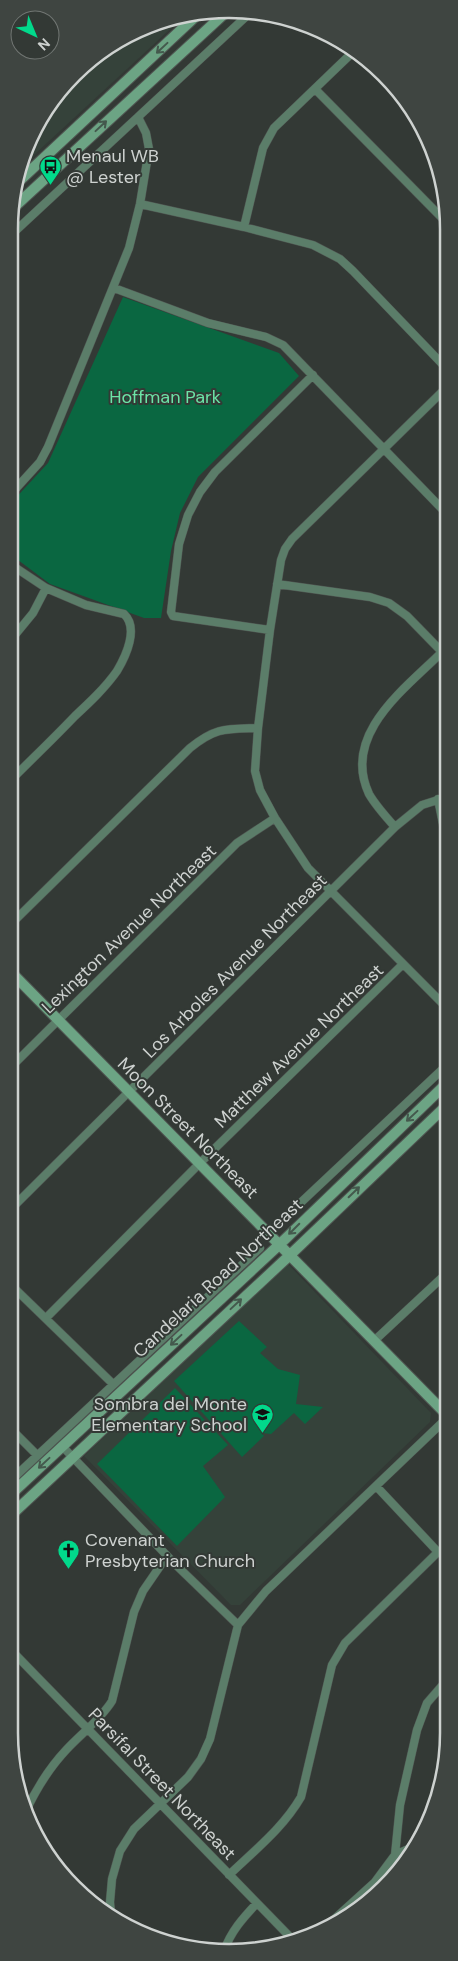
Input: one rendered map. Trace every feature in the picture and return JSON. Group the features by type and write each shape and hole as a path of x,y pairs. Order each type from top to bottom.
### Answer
{"main road":[{"path":"19,202 220,18"},
{"path":"25,175 190,22"},
{"path":"22,190 26,195"},
{"name":"Moon Street Northeast","path":"18,979 375,1340 440,1409"},
{"name":"Candelaria Road Northeast","path":"18,1488 280,1244 347,1177 440,1090"},
{"name":"Candelaria Road Northeast","path":"18,1509 290,1255 440,1112"}],"street":[{"path":"18,228 244,18"},
{"path":"244,227 267,138 274,128 350,55"},
{"path":"315,88 440,216"},
{"path":"18,486 40,462 48,448 129,248 140,204 149,149 146,133 138,117"},
{"path":"140,204 244,227 313,245 340,259 440,362"},
{"path":"114,288 208,323 266,336 283,345 440,507"},
{"path":"270,630 173,616 171,612 179,544 188,515 200,492 215,472 313,376"},
{"path":"440,394 292,539 285,549 281,560 270,630 258,728 255,771 260,790 275,818 308,868 440,1001"},
{"path":"18,569 46,588 86,605 124,614 130,624 130,639 125,656 117,671 103,689 18,773"},
{"path":"277,584 370,598 390,603 407,616 440,650"},
{"path":"18,631 32,613 46,588"},
{"path":"395,827 379,809 369,793 364,776 363,754 369,733 382,713 440,660"},
{"path":"18,917 183,755 205,736 224,729 258,728"},
{"path":"438,799 440,809"},
{"name":"Los Arboles Avenue Northeast","path":"18,1202 395,827 422,805 438,799"},
{"name":"Lexington Avenue Northeast","path":"18,1060 237,844 275,818"},
{"name":"Matthew Avenue Northeast","path":"46,1318 200,1163 403,964"},
{"path":"278,1224 440,1072"},
{"path":"18,1473 260,1248"},
{"path":"375,1340 440,1280"},
{"path":"18,1292 113,1384"},
{"path":"111,1908 112,1879 120,1851 134,1829 188,1777 201,1759 210,1739 238,1625 266,1591 440,1423"},
{"path":"18,1436 37,1455"},
{"path":"62,1446 167,1556 238,1625"},
{"path":"230,1875 277,1830 301,1797 332,1665 345,1643 438,1552 376,1486"},
{"path":"30,1803 48,1771 107,1709 112,1701 134,1612 143,1592 167,1556"},
{"name":"Parsifal Street Northeast","path":"18,1661 88,1729 288,1935"},
{"path":"379,1882 395,1855 400,1805 417,1730 427,1703 440,1688"},
{"path":"395,1855 405,1851"},
{"path":"226,1944 228,1937 257,1903"}],"shaded area":[{"path":"174,25 30,159 39,135 53,111 79,79 111,53 135,39"},
{"name":"Sombra del Monte Elementary School","path":"288,1264 431,1413 430,1422 240,1605 231,1605 84,1456"}],"green space":[{"name":"Hoffman Park","path":"123,297 279,353 299,376 198,477 180,513 171,551 161,618 144,618 50,584 18,560 18,495 48,463"},
{"path":"239,1321 267,1347 260,1353 278,1369 300,1375 296,1404 323,1407 305,1424 294,1413 271,1434 262,1433 264,1436 242,1457 174,1381"},
{"path":"175,1388 228,1445 203,1466 225,1497 177,1546 97,1464"}],"place":[{"name":"Menaul WB @ Lester","path":"50,185"},
{"name":"Sombra del Monte Elementary School","path":"263,1433"},
{"name":"Covenant Presbyterian Church","path":"69,1569"}]}
